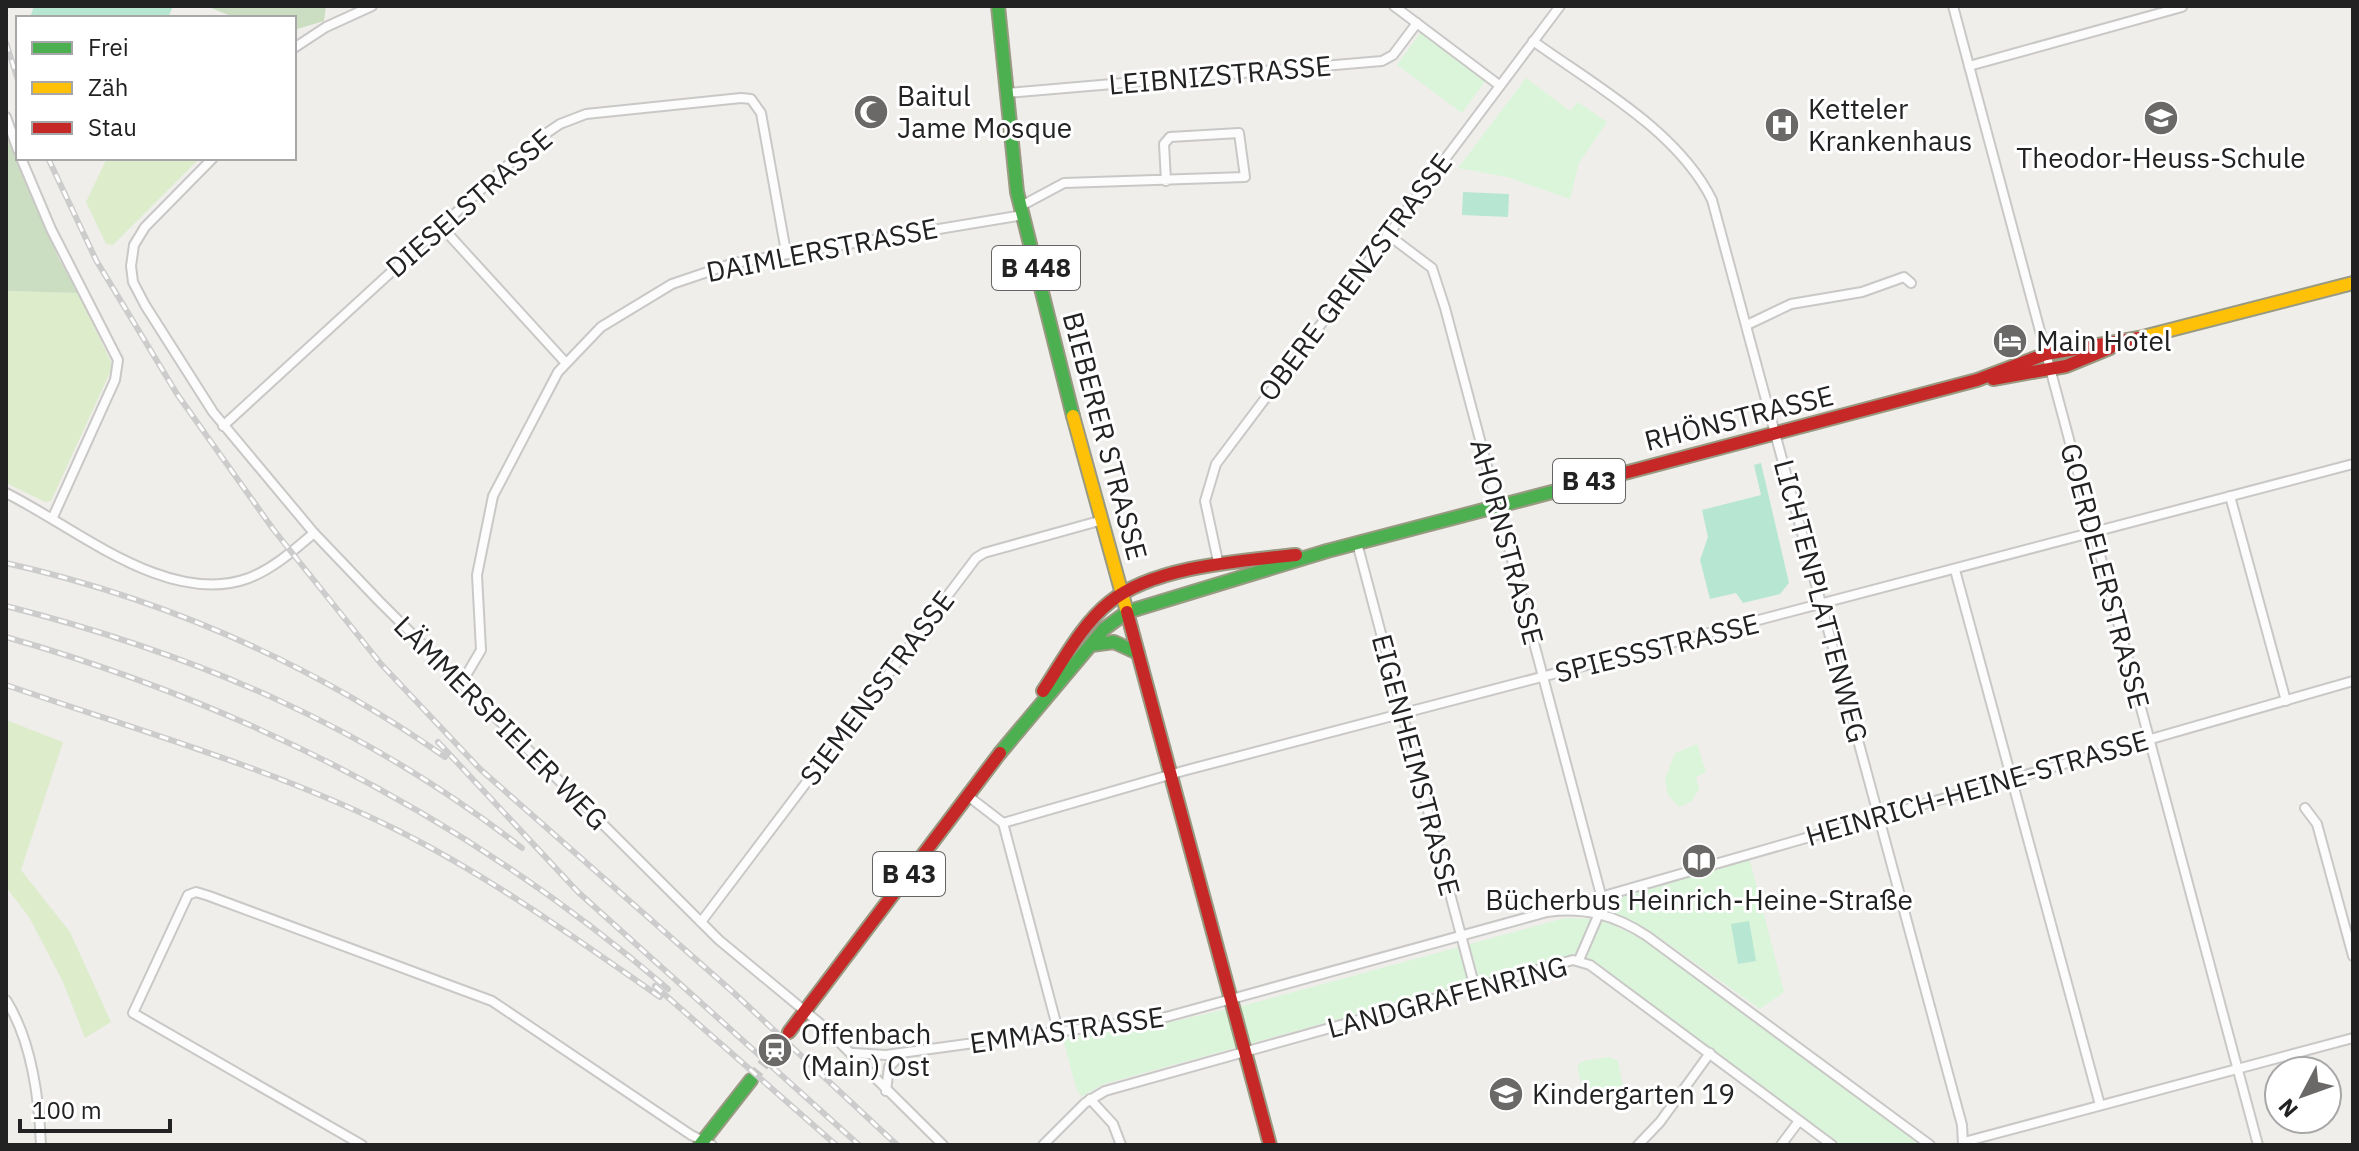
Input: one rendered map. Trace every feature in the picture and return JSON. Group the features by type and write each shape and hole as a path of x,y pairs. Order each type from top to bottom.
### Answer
{"main road":[{"name":"BIEBERER STRASSE","path":"998,6 1011,159 1099,521 1122,594"},
{"name":"RHÖNSTRASSE","path":"1127,612 1327,551 1977,380 2046,354 2120,343 2353,283"},
{"name":"RHÖNSTRASSE","path":"1977,380 2050,370 2120,343"},
{"name":"RHÖNSTRASSE","path":"1122,594 1136,587 1219,566 1327,551"},
{"name":"B 448","path":"1122,594 1127,612"},
{"name":"B 43","path":"789,1032 1012,737 1095,619 1122,594"},
{"name":"B 43","path":"1012,737 1104,629 1127,612"},
{"path":"1127,612 1270,1145"},
{"path":"1091,645 1114,642 1138,653"},
{"path":"705,1143 751,1080"}],"street":[{"path":"296,47 326,27 372,6"},
{"path":"1394,6 1499,85"},
{"name":"OBERE GRENZSTRASSE","path":"1219,566 1205,501 1213,470 1560,6"},
{"name":"GOERDELERSTRASSE","path":"1953,6 2258,1145"},
{"path":"1969,66 2182,7"},
{"name":"LEIBNIZSTRASSE","path":"1006,93 1385,61 1417,23"},
{"name":"LICHTENPLATTENWEG","path":"1533,41 1664,138 1694,168 1716,212 1879,816 1963,1144"},
{"name":"DIESELSTRASSE","path":"223,426 532,143 575,117 751,99 761,113 786,252"},
{"path":"6,117 16,144"},
{"name":"DAIMLERSTRASSE","path":"461,684 481,650 477,575 490,504 533,414 565,362 613,318 658,291 715,268 786,252 1022,211 1064,183 1166,181 1245,177 1239,133 1170,137 1164,144 1166,181"},
{"path":"22,160 51,229 118,360 115,380 53,517"},
{"name":"LÄMMERSPIELER WEG","path":"211,160 145,227 134,245 131,272 148,311 223,426 314,533 461,684 701,922 853,1053 886,1091 943,1145"},
{"path":"440,225 565,362"},
{"name":"AHORNSTRASSE","path":"1387,234 1427,263 1438,278 1601,895 1599,913 1579,960"},
{"path":"1747,325 1800,301 1862,292 1904,277 1911,283"},
{"name":"SPIESSSTRASSE","path":"1003,823 1170,775 2353,464"},
{"path":"6,493 149,571 200,585 231,583 261,572 314,533"},
{"path":"2230,496 2286,701"},
{"name":"SIEMENSSTRASSE","path":"701,922 976,558 984,553 1099,521"},
{"name":"EIGENHEIMSTRASSE","path":"1357,543 1475,988"},
{"path":"1955,570 2100,1105"},
{"name":"HEINRICH-HEINE-STRASSE","path":"1601,895 2353,681"},
{"path":"968,796 1003,823 1059,1034"},
{"path":"2305,808 2317,824 2353,956"},
{"path":"362,1145 133,1013 188,895 196,892 209,896 492,1001 705,1143"},
{"name":"LANDGRAFENRING","path":"1230,1000 1556,911 1601,895"},
{"name":"LANDGRAFENRING","path":"1556,911 1599,913 1647,936 1930,1145"},
{"name":"LANDGRAFENRING","path":"1090,1099 1105,1091 1579,960 1832,1145"},
{"path":"6,1000 17,1018 28,1057 41,1145"},
{"name":"EMMASTRASSE","path":"853,1053 903,1053 1059,1034 1166,1017 1230,1000"},
{"path":"1963,1144 2353,1038"},
{"path":"886,1091 889,1067 903,1053"},
{"path":"1638,1145 1660,1122 1710,1053"},
{"path":"1043,1145 1090,1099 1111,1121 1121,1145"},
{"path":"1781,1145 1799,1121"}],"green space":[{"path":"34,6 173,6 169,16 31,16"},
{"path":"206,6 326,6 324,21 296,29 296,16 231,16"},
{"path":"1421,32 1486,80 1462,113 1397,65"},
{"path":"1526,78 1570,111 1578,102 1607,122 1579,163 1570,199 1507,177 1458,168"},
{"path":"6,129 16,160 58,257 78,293 6,291"},
{"path":"106,160 198,160 113,245 106,244 86,202"},
{"path":"1463,192 1509,194 1508,217 1462,215"},
{"path":"6,291 78,293 113,366 51,501 45,502 6,483"},
{"path":"1761,463 1789,583 1780,594 1743,603 1736,593 1710,599 1700,560 1708,537 1702,510 1761,495 1754,465"},
{"path":"6,720 63,742 21,870 70,932 111,1022 85,1038 63,982 29,917 6,887"},
{"path":"1697,744 1706,772 1696,777 1699,789 1691,802 1679,807 1668,795 1665,779 1675,753"},
{"path":"1749,857 1784,992 1760,1009 1657,936 1610,912 1606,903 1607,899"},
{"path":"1565,918 1601,919 1644,940 1920,1145 1838,1145 1589,960 1574,954 1104,1084 1082,1096 1077,1091 1063,1039 1152,1026 1246,1005"},
{"path":"1749,921 1756,961 1738,964 1731,924"},
{"path":"1609,1057 1618,1061 1623,1086 1594,1094 1593,1100 1586,1102 1577,1066 1583,1061"}],"tunnel":[{"path":"751,1080 789,1032"}],"railway":[{"path":"6,43 16,74"},
{"path":"49,160 96,260 177,394 273,529 381,664 480,769 734,993 897,1145"},
{"path":"6,563 123,595 235,638 342,692 445,757"},
{"path":"6,606 146,647 277,700 402,766 522,848"},
{"path":"6,637 97,665 186,698 272,735 356,777 438,823 517,873 594,929 668,989"},
{"path":"6,685 255,769 399,831 500,889 660,997"},
{"path":"438,742 578,892 859,1145"},
{"path":"655,986 836,1145"}],"traffic: fast":[{"path":"998,6 1017,192 1073,416"},
{"path":"1000,753 1104,629 1127,612 1327,551 1598,480"},
{"path":"1091,645 1114,642 1138,653"},
{"path":"700,1145 751,1080"}],"traffic: slow":[{"path":"2139,338 2353,283"},
{"path":"1073,416 1127,612"}],"traffic: jam":[{"path":"1598,480 1977,380 2046,354 2139,338"},
{"path":"1993,379 2066,366 2110,348"},
{"path":"1043,691 1091,621 1110,602 1129,590 1150,580 1199,567 1296,555"},
{"path":"1127,612 1270,1145"},
{"path":"789,1032 1000,753"}],"place":[{"name":"Baitul Jame Mosque","path":"871,112"},
{"name":"Theodor-Heuss-Schule","path":"2161,118"},
{"name":"Ketteler Krankenhaus","path":"1782,125"},
{"name":"Main Hotel","path":"2010,341"},
{"name":"Bücherbus Heinrich-Heine-Straße","path":"1699,861"},
{"name":"Offenbach (Main) Ost","path":"775,1050"},
{"name":"Kindergarten 19","path":"1506,1094"}]}
